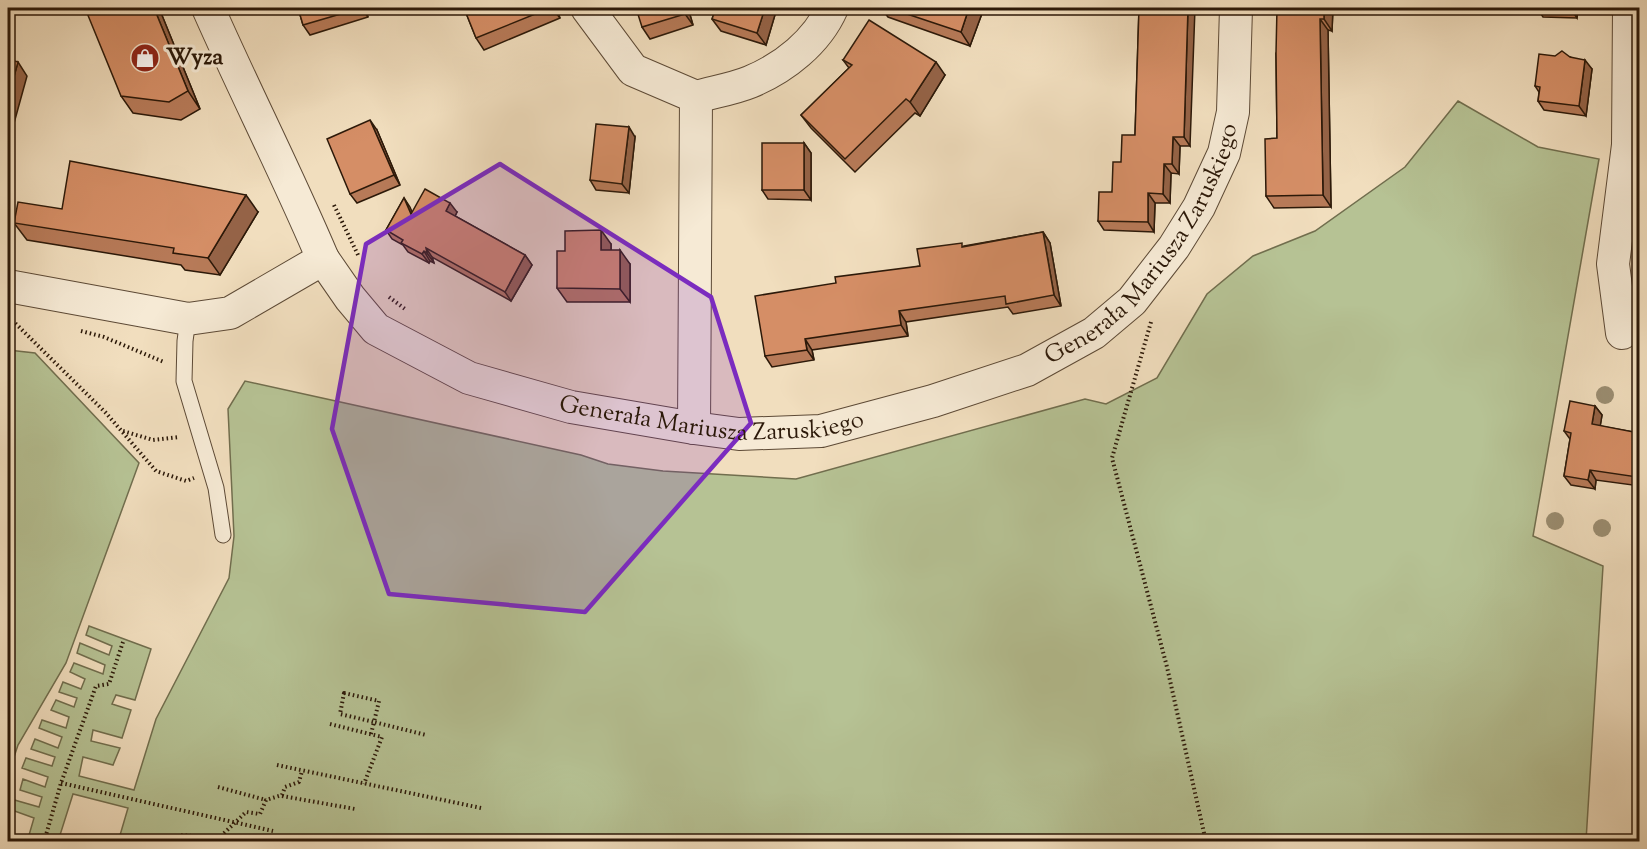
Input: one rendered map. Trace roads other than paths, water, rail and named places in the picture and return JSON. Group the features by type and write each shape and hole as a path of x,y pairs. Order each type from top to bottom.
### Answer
{"street":[{"name":"Generała Mariusza Zaruskiego","path":"208,8 323,259 375,329 469,378 571,407 739,434 821,431 933,401 1027,370 1094,333 1132,301 1174,247 1199,207 1224,153 1233,112 1236,8"},
{"path":"587,8 633,70 696,97 749,83 781,67 809,43 832,8"},
{"path":"1622,333 1613,264 1628,145 1629,8"},
{"path":"694,428 696,97"},
{"path":"8,286 188,320 230,313 323,259"}],"lane":[{"path":"188,320 184,381 211,470 222,514 224,535"}],"place":[{"name":"Wyza","path":"145,58"}]}
